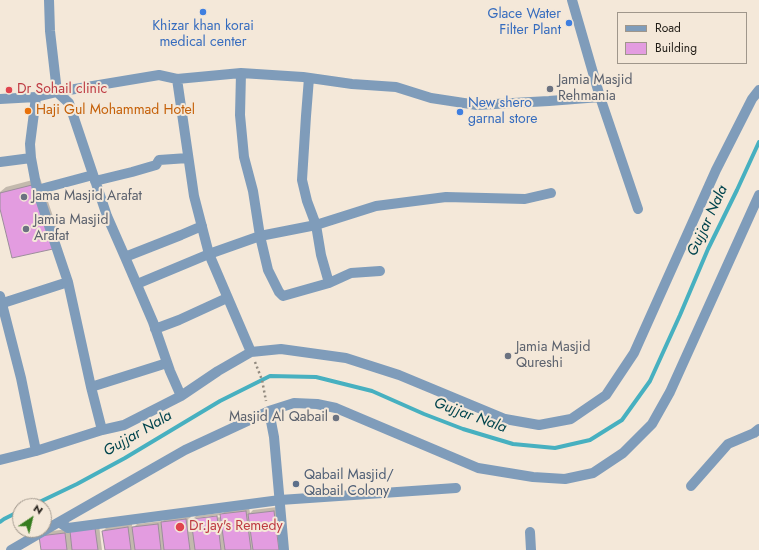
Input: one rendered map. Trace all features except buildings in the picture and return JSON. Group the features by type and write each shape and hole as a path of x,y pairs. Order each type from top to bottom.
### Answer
{"street":[{"path":"49,0 50,31 57,92 69,104 107,216 137,284 181,396"},
{"path":"572,0 600,97 638,209"},
{"path":"0,99 36,97 57,92 159,75 177,79 241,73 396,87 431,98 477,105 600,97"},
{"path":"241,73 240,115 244,157 253,191 260,236 268,270 279,292 283,296 328,283 352,273 380,271"},
{"path":"309,78 302,180 307,201 316,225 328,283"},
{"path":"177,79 194,196 209,254 251,352"},
{"path":"0,460 124,425 181,396 218,371 251,352 281,349 346,358 399,375 505,419 540,425 571,420 606,395 634,353 716,170 752,99 759,90"},
{"path":"36,97 30,144 31,158 38,190 68,282 102,430"},
{"path":"0,162 31,158"},
{"path":"38,190 94,178 132,172 156,165 159,160 188,158"},
{"path":"137,284 209,254 260,236 316,225 376,206 446,197 525,198 551,193"},
{"path":"10,550 185,450 268,412 294,403 317,404 336,408 478,468 533,477 564,478 593,473 623,454 652,424 670,392 759,195"},
{"path":"125,257 202,226"},
{"path":"36,450 21,378 1,301 68,282"},
{"path":"155,329 179,320 227,298"},
{"path":"91,387 167,363"},
{"path":"268,412 274,437 284,550"},
{"path":"691,486 728,444 757,432"},
{"path":"59,522 68,528 280,500 456,488"},
{"path":"530,532 531,550"}],"path":[{"path":"260,372 268,412"}],"waterway":[{"name":"Gujjar Nala","path":"48,498 125,458 220,401 270,376 316,377 372,391 463,429 513,444 555,448 590,440 622,420 650,381 708,249 759,142"},
{"name":"Gujjar Nala","path":"0,522 12,515"}],"place":[{"name":"Khizar khan korai medical center","path":"203,12"},
{"name":"Glace Water Filter Plant","path":"569,23"},
{"name":"Jamia Masjid Rehmania","path":"550,89"},
{"name":"Dr Sohail clinic","path":"9,90"},
{"name":"Haji Gul Mohammad Hotel","path":"28,111"},
{"name":"New shero garnal store","path":"460,112"},
{"name":"Jama Masjid Arafat","path":"24,197"},
{"name":"Jamia Masjid Arafat","path":"26,229"},
{"name":"Jamia Masjid Qureshi","path":"508,356"},
{"name":"Masjid Al Qabail","path":"336,418"},
{"name":"Qabail Masjid/ Qabail Colony","path":"296,484"},
{"name":"Dr.Jay's Remedy","path":"180,527"}]}
